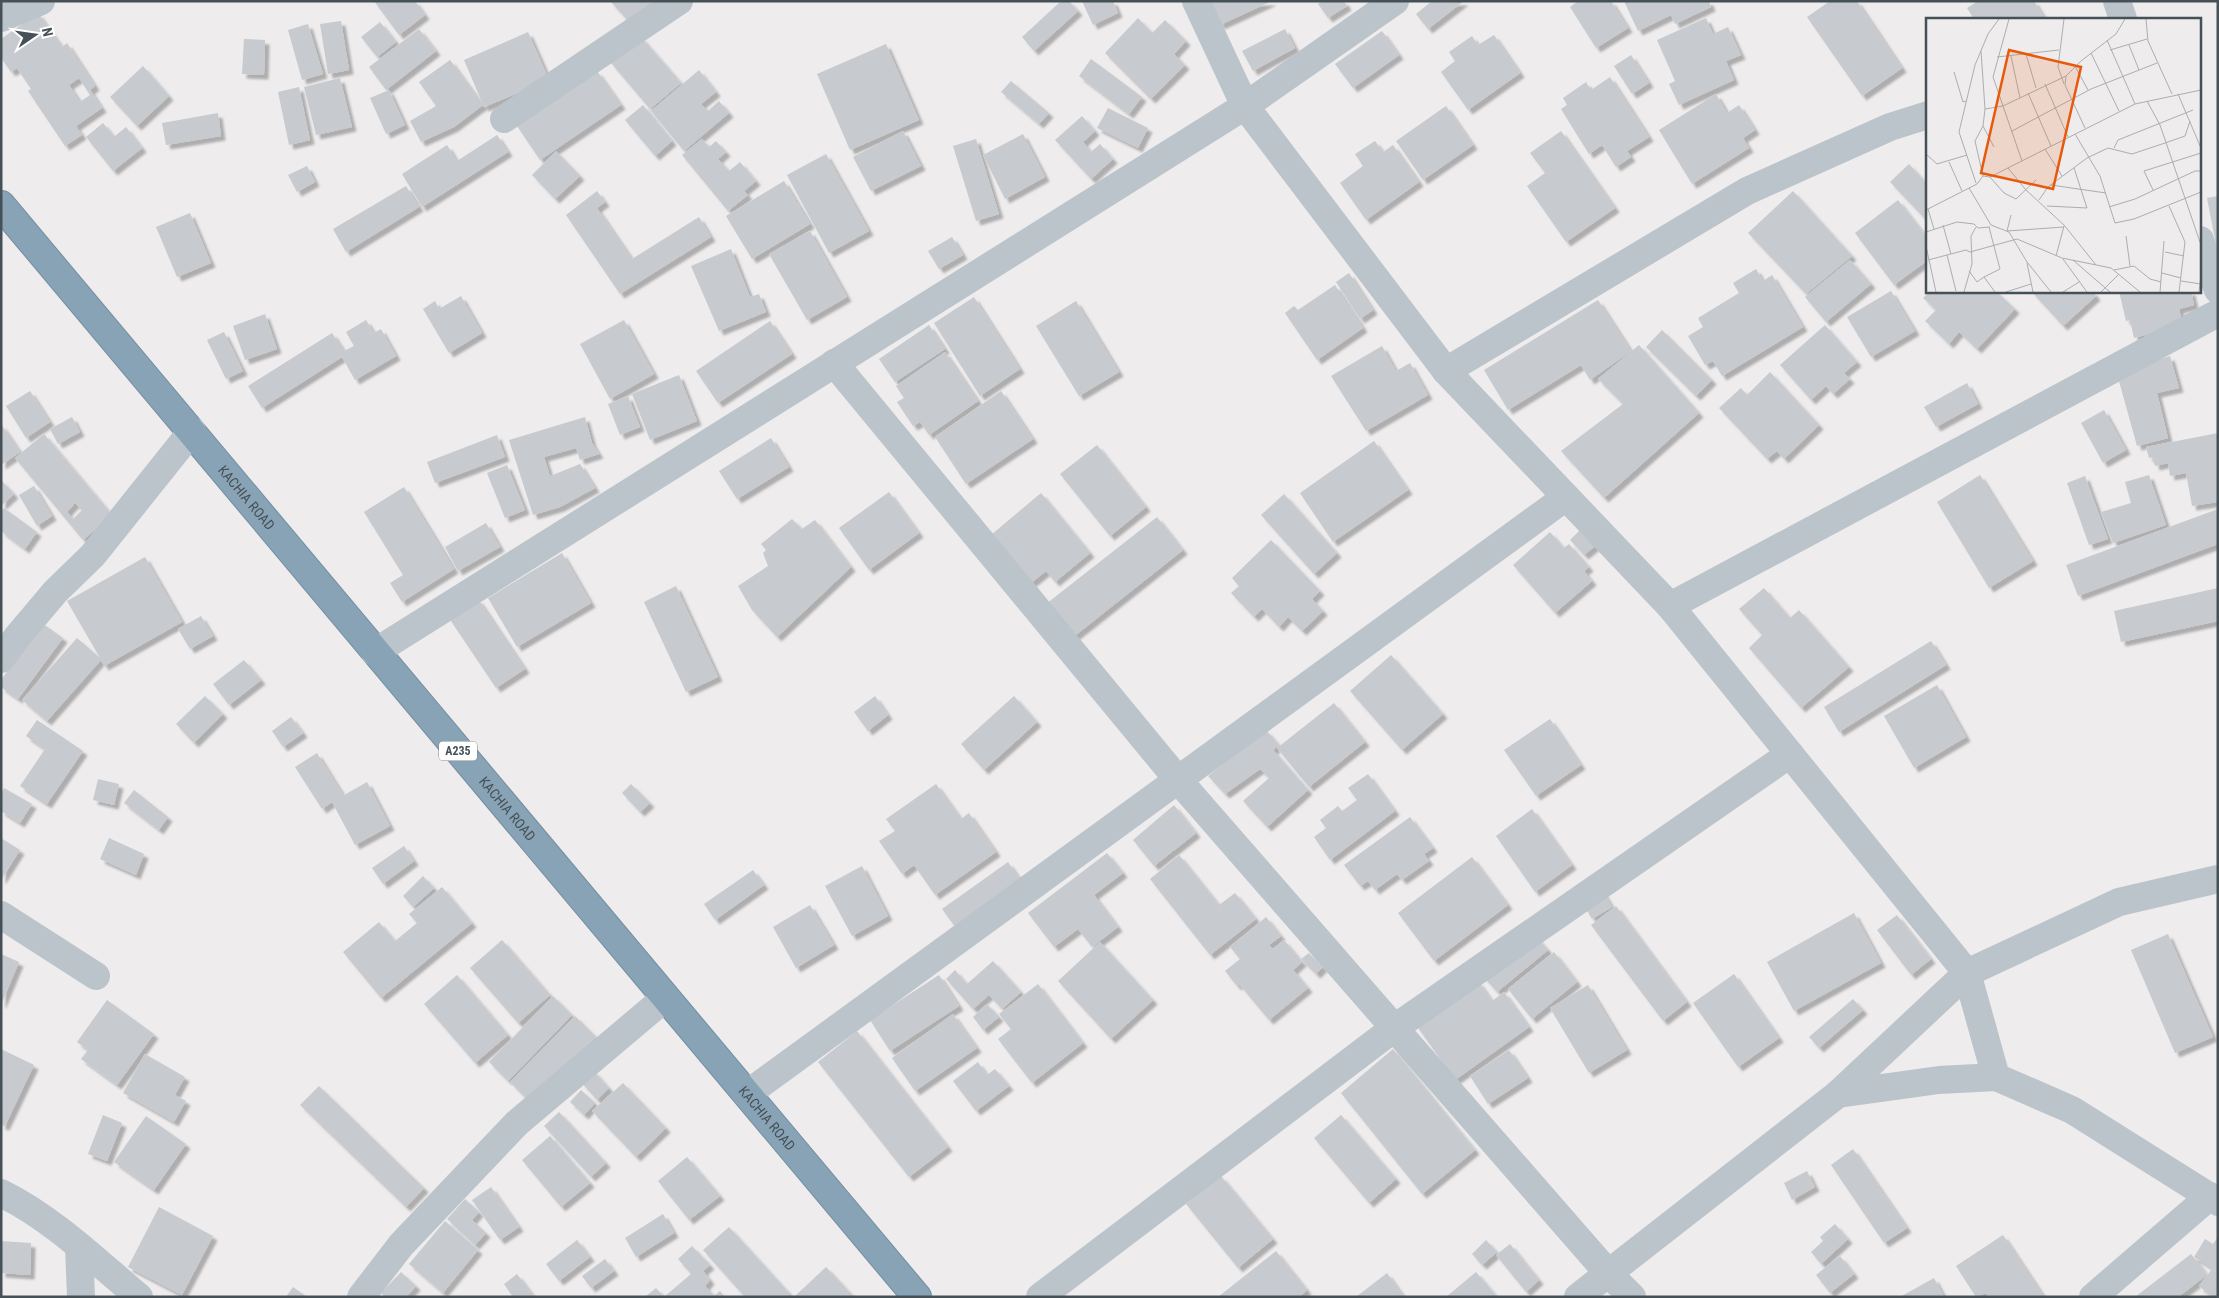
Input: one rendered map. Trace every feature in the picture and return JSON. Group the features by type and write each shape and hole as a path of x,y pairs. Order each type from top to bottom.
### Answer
{"highway":[{"name":"KACHIA ROAD","path":"1,204 917,1297"}],"street":[{"path":"1,18 41,1"},
{"path":"504,119 679,1"},
{"path":"1196,1 1245,106 1446,372 1670,606 1967,973 1996,1078"},
{"path":"375,652 1245,106 1395,1"},
{"path":"2117,1 2123,18"},
{"path":"1446,372 1747,191 1890,127 1926,116"},
{"path":"2202,246 2218,290"},
{"path":"1670,606 2218,313"},
{"path":"834,363 1179,782 1393,1029 1608,1273 1632,1297"},
{"path":"1,659 17,636 55,592 92,555 192,431"},
{"path":"747,1094 1179,782 1566,497"},
{"path":"1040,1297 1393,1029 1790,754"},
{"path":"1578,1297 1838,1094 1967,973 2119,902 2218,879"},
{"path":"1,915 96,976"},
{"path":"361,1297 401,1244 517,1124 666,998"},
{"path":"1838,1094 1939,1080 1996,1078 2072,1110 2214,1199 2093,1297"},
{"path":"1,1194 21,1203 78,1246 139,1297"},
{"path":"78,1246 81,1297"}],"building":[{"path":"374,1 415,1 425,15 399,35"},
{"path":"610,1 653,1 630,23"},
{"path":"1061,1 1069,1 1078,11 1034,51 1022,37"},
{"path":"1082,1 1113,1 1118,13 1093,25"},
{"path":"1210,1 1272,1 1220,25"},
{"path":"1322,1 1344,1 1347,6 1328,18 1318,4"},
{"path":"1432,1 1464,1 1428,29 1416,14"},
{"path":"1578,1 1611,1 1628,28 1596,48 1570,7"},
{"path":"1624,1 1709,1 1711,7 1675,24 1671,15 1638,31"},
{"path":"1830,1 1857,1 1902,68 1862,96 1807,17"},
{"path":"1978,1 2034,1 2044,18 1973,18 1967,8"},
{"path":"38,13 62,47 67,43 95,86 90,90 102,108 76,126 82,135 65,146 28,91 31,89 17,68 11,72 1,58 1,39","holes":["79,78 90,95 80,102 69,85"]},
{"path":"1138,18 1152,33 1165,20 1186,41 1174,54 1185,65 1151,99 1105,53"},
{"path":"1706,18 1713,34 1728,27 1741,55 1726,61 1734,80 1679,105 1669,84 1675,81 1657,40"},
{"path":"341,21 349,70 328,74 320,24"},
{"path":"380,22 396,42 377,57 361,37"},
{"path":"308,24 323,74 302,80 288,30"},
{"path":"419,29 436,51 386,90 369,67"},
{"path":"1285,29 1295,48 1253,71 1242,51"},
{"path":"1382,31 1399,55 1353,88 1335,64"},
{"path":"528,32 549,80 484,107 464,60"},
{"path":"1494,35 1520,73 1468,110 1441,72 1455,61 1449,52 1472,36 1478,45"},
{"path":"641,37 681,83 650,109 611,63"},
{"path":"244,39 265,40 264,75 242,74"},
{"path":"886,44 919,120 850,150 817,74"},
{"path":"1631,55 1649,83 1632,94 1614,66"},
{"path":"1091,59 1142,97 1129,114 1079,76"},
{"path":"450,60 483,105 454,127 421,142 410,121 436,106 419,82"},
{"path":"143,66 169,96 137,126 110,97"},
{"path":"699,70 716,92 701,104 708,111 719,101 729,113 684,151 651,111"},
{"path":"597,71 621,105 540,160 517,126"},
{"path":"1610,77 1649,137 1627,151 1631,157 1616,167 1602,145 1589,154 1561,109 1567,105 1563,98 1586,82 1591,90"},
{"path":"340,78 352,127 316,135 304,87"},
{"path":"1011,81 1049,113 1039,124 1001,92"},
{"path":"299,87 310,140 289,145 278,92"},
{"path":"389,90 405,125 386,134 370,98"},
{"path":"1716,94 1727,113 1739,105 1755,130 1743,138 1749,148 1692,184 1659,130"},
{"path":"643,105 672,141 655,156 625,120"},
{"path":"1446,106 1473,145 1423,180 1396,141"},
{"path":"1108,108 1148,128 1138,148 1097,128"},
{"path":"218,113 221,136 166,145 162,123"},
{"path":"1082,116 1095,131 1083,142 1091,152 1100,144 1113,159 1091,179 1055,140"},
{"path":"103,123 114,137 126,127 142,148 113,171 86,137"},
{"path":"903,131 921,166 871,191 853,157"},
{"path":"1561,131 1615,208 1566,242 1527,186 1545,173 1530,153"},
{"path":"1023,134 1045,177 1005,199 983,155"},
{"path":"497,135 508,152 422,207 402,174 447,145 457,161"},
{"path":"702,139 709,147 716,141 726,152 718,159 729,171 740,162 756,181 744,191 748,195 728,211 682,155"},
{"path":"976,139 999,214 976,221 953,146"},
{"path":"1375,141 1383,152 1393,145 1419,182 1366,220 1340,183 1363,166 1355,154"},
{"path":"556,151 580,176 555,199 532,175"},
{"path":"826,154 869,231 829,253 787,175"},
{"path":"1909,164 1926,183 1926,220 1890,182"},
{"path":"307,166 315,182 297,192 288,175"},
{"path":"784,181 810,224 752,259 726,216"},
{"path":"406,186 419,207 346,252 333,229"},
{"path":"597,191 605,202 597,208 632,259 699,217 711,237 620,294 566,215"},
{"path":"1793,191 1852,256 1806,294 1748,233"},
{"path":"2218,196 2218,250 2217,250 2207,198"},
{"path":"1898,200 1926,236 1926,261 1894,285 1855,233"},
{"path":"190,213 211,263 177,277 156,227"},
{"path":"810,231 847,297 807,320 769,254"},
{"path":"952,237 963,255 939,269 928,251"},
{"path":"731,249 750,297 759,294 766,312 719,331 691,266"},
{"path":"1850,260 1871,284 1826,322 1805,297"},
{"path":"1756,269 1763,281 1772,275 1803,327 1722,376 1713,361 1705,365 1688,336 1703,327 1698,318 1739,293 1733,283"},
{"path":"1349,273 1373,310 1360,319 1336,282"},
{"path":"1335,285 1363,328 1317,360 1285,313 1294,306 1298,310"},
{"path":"1891,291 1915,331 1871,357 1847,317"},
{"path":"1929,292 1997,292 2015,309 1977,349 1959,332 1949,344 1925,321 1936,310 1923,298"},
{"path":"2032,292 2093,292 2096,296 2063,326"},
{"path":"2119,292 2191,292 2194,305 2179,309 2183,325 2134,338 2130,320 2126,321"},
{"path":"461,296 482,333 449,353 423,309 435,301 439,309"},
{"path":"974,297 1020,369 980,396 934,323"},
{"path":"1598,300 1631,351 1590,380 1581,365 1508,410 1484,370"},
{"path":"1076,301 1119,372 1079,396 1036,326"},
{"path":"265,314 277,349 245,360 233,326"},
{"path":"366,320 374,333 381,329 396,356 355,380 342,357 262,408 248,386 332,333 344,351 354,346 346,332"},
{"path":"624,320 654,374 610,399 580,344"},
{"path":"770,321 792,354 718,403 696,371"},
{"path":"929,325 945,349 895,382 879,359"},
{"path":"1825,325 1857,362 1844,373 1850,379 1833,394 1826,386 1811,400 1780,365"},
{"path":"1662,330 1712,380 1696,396 1646,347"},
{"path":"224,332 243,371 226,379 207,340"},
{"path":"1639,345 1699,413 1604,498 1561,451 1623,404 1598,379"},
{"path":"1382,346 1396,371 1410,363 1428,395 1366,431 1331,376"},
{"path":"945,352 978,401 929,435 920,422 913,426 897,402 904,398 896,386"},
{"path":"2170,356 2179,388 2157,393 2168,438 2137,446 2117,374"},
{"path":"1770,372 1819,425 1784,459 1777,451 1767,459 1719,408 1741,388 1747,395"},
{"path":"679,375 697,421 650,440 632,394"},
{"path":"1967,383 1978,404 1936,427 1924,407"},
{"path":"30,391 50,422 26,438 6,406"},
{"path":"1001,391 1033,439 966,484 935,437"},
{"path":"628,396 640,427 620,435 608,404"},
{"path":"2104,410 2126,450 2103,463 2081,423"},
{"path":"72,417 80,432 58,444 50,429"},
{"path":"585,417 592,443 599,454 580,460 576,448 544,457 550,476 580,464 595,488 560,507 533,515 509,440"},
{"path":"1,424 20,452 1,465"},
{"path":"2218,433 2218,502 2192,506 2186,473 2170,476 2168,463 2155,466 2153,457 2149,458 2146,447"},
{"path":"44,434 112,515 83,540 15,458","holes":["75,503 82,510 73,519 67,512"]},
{"path":"497,435 505,457 435,483 427,462"},
{"path":"771,438 789,467 737,499 719,471"},
{"path":"1374,441 1408,490 1333,542 1300,493"},
{"path":"1097,445 1146,507 1110,536 1060,474"},
{"path":"507,465 525,510 505,518 487,473"},
{"path":"1980,475 2033,561 1989,588 1937,502"},
{"path":"2149,475 2166,525 2113,543 2101,512 2131,503 2125,482"},
{"path":"2085,476 2108,539 2089,545 2067,483"},
{"path":"1,480 14,494 1,506"},
{"path":"34,486 52,516 37,526 19,495"},
{"path":"404,487 454,569 402,602 390,583 403,575 364,512"},
{"path":"889,492 919,533 869,570 839,528"},
{"path":"1041,493 1090,553 1055,582 1046,571 1031,583 991,535"},
{"path":"1284,494 1337,553 1314,574 1261,515"},
{"path":"4,508 37,532 25,549 1,531 1,511"},
{"path":"2218,509 2218,544 2078,596 2066,565"},
{"path":"1157,517 1183,550 1072,638 1046,604"},
{"path":"792,519 802,529 815,520 851,567 777,637 752,610 738,586 768,566 763,553 766,550 761,544"},
{"path":"486,523 500,547 458,571 445,547"},
{"path":"1581,529 1595,546 1584,555 1570,540"},
{"path":"1550,532 1564,548 1569,544 1589,567 1584,571 1592,581 1555,613 1513,565"},
{"path":"1271,540 1320,591 1312,599 1323,611 1302,631 1288,617 1279,627 1262,609 1254,617 1231,593 1239,586 1232,578"},
{"path":"562,553 591,603 517,647 488,598"},
{"path":"145,557 182,622 104,666 101,660 47,721 22,700 77,638 100,658 67,601"},
{"path":"676,586 718,677 686,692 644,602"},
{"path":"1764,588 1790,618 1799,610 1849,667 1801,708 1749,648 1762,635 1739,609"},
{"path":"2218,588 2218,621 2121,642 2114,611"},
{"path":"478,599 525,669 496,688 449,618"},
{"path":"201,616 213,636 190,649 178,629"},
{"path":"42,623 63,638 18,699 1,687 1,680"},
{"path":"1931,641 1946,665 1839,732 1824,707"},
{"path":"1391,655 1443,714 1402,750 1350,691"},
{"path":"244,660 261,680 229,705 213,684"},
{"path":"1937,685 1966,737 1914,768 1884,716"},
{"path":"205,696 223,714 194,743 176,724"},
{"path":"875,696 888,715 868,731 854,712"},
{"path":"1014,696 1037,722 984,770 961,744"},
{"path":"1334,703 1365,742 1309,787 1277,748"},
{"path":"291,717 303,733 283,747 272,731"},
{"path":"1550,719 1581,765 1536,796 1504,750"},
{"path":"37,720 83,751 47,804 20,786 45,749 26,736"},
{"path":"1266,730 1279,745 1273,750 1308,790 1267,827 1243,801 1269,778 1260,769 1225,794 1208,776"},
{"path":"317,753 343,795 339,798 367,782 390,826 355,845 332,802 322,809 295,767"},
{"path":"1368,774 1395,811 1330,860 1314,837 1326,828 1320,820 1338,806 1342,811 1357,800 1348,788"},
{"path":"98,779 119,784 114,805 93,800"},
{"path":"631,784 650,803 640,812 622,793"},
{"path":"936,784 961,819 969,813 996,852 935,895 914,865 902,874 879,841 895,831 886,819"},
{"path":"4,788 32,804 20,823 1,811 1,794"},
{"path":"134,790 168,817 159,830 124,803"},
{"path":"1174,805 1196,833 1154,866 1133,840"},
{"path":"1532,809 1572,865 1535,892 1496,836"},
{"path":"1410,817 1433,848 1424,854 1429,861 1402,880 1397,874 1375,890 1368,881 1360,886 1344,865"},
{"path":"1,838 20,850 1,880"},
{"path":"109,838 144,854 136,875 100,859"},
{"path":"404,846 414,861 383,884 372,868"},
{"path":"1107,853 1123,873 1094,895 1118,927 1092,947 1078,929 1054,947 1028,913"},
{"path":"1179,855 1219,905 1235,893 1256,919 1210,955 1150,879"},
{"path":"1472,857 1508,905 1434,961 1398,913"},
{"path":"1008,862 1021,881 956,928 942,909"},
{"path":"862,866 888,916 852,936 825,886"},
{"path":"753,870 764,885 715,920 704,904"},
{"path":"423,876 434,888 413,907 403,896"},
{"path":"442,887 472,923 381,998 343,952 379,922 395,941 417,923 409,914"},
{"path":"1600,887 1612,907 1592,919 1580,899"},
{"path":"810,905 834,945 796,968 773,927"},
{"path":"1616,906 1687,1002 1663,1021 1591,925"},
{"path":"1854,913 1881,963 1794,1011 1767,962"},
{"path":"1897,915 1931,959 1911,975 1877,930"},
{"path":"1266,917 1281,936 1269,945 1273,949 1284,940 1302,962 1293,970 1308,988 1269,1020 1239,984 1237,986 1225,971 1240,959 1230,947"},
{"path":"1533,933 1548,950 1497,992 1482,975"},
{"path":"2168,934 2213,1037 2175,1053 2131,950"},
{"path":"502,940 550,995 518,1023 470,968"},
{"path":"1100,942 1153,1000 1111,1039 1058,981"},
{"path":"1554,952 1577,982 1532,1019 1508,989"},
{"path":"1309,953 1323,967 1316,974 1301,959"},
{"path":"1,954 19,962 1,1005"},
{"path":"993,961 1021,992 1002,1009 989,995 973,1009 946,979 955,970 967,984"},
{"path":"1734,974 1779,1038 1738,1067 1693,1003"},
{"path":"457,975 508,1035 475,1063 424,1004"},
{"path":"939,975 959,1006 890,1051 870,1020"},
{"path":"1478,981 1492,1001 1504,992 1529,1027 1455,1080 1416,1025"},
{"path":"1038,984 1083,1043 1032,1083 998,1039 1011,1029 999,1014"},
{"path":"1588,985 1627,1050 1589,1073 1550,1008"},
{"path":"553,996 572,1015 508,1081 489,1062"},
{"path":"1853,999 1863,1010 1819,1048 1809,1037"},
{"path":"107,1000 154,1034 117,1085 81,1059 88,1050 77,1042"},
{"path":"987,1004 999,1017 983,1030 973,1017"},
{"path":"953,1014 977,1048 915,1091 892,1058"},
{"path":"575,1016 596,1037 532,1104 510,1082"},
{"path":"857,1031 948,1147 909,1177 818,1062"},
{"path":"1,1049 34,1065 5,1126 1,1125"},
{"path":"1393,1049 1475,1150 1422,1194 1341,1093"},
{"path":"1509,1050 1528,1078 1488,1104 1470,1076"},
{"path":"145,1054 185,1077 175,1095 186,1101 174,1122 123,1093"},
{"path":"978,1062 987,1075 995,1069 1009,1086 976,1111 953,1081"},
{"path":"594,1071 609,1088 597,1100 581,1082"},
{"path":"623,1083 666,1128 636,1157 592,1111"},
{"path":"319,1086 424,1188 406,1207 300,1105"},
{"path":"581,1090 595,1103 584,1115 570,1102"},
{"path":"559,1112 606,1163 591,1177 544,1126"},
{"path":"103,1115 122,1123 107,1161 88,1154"},
{"path":"1341,1115 1396,1179 1369,1203 1314,1138"},
{"path":"146,1116 186,1144 154,1190 114,1162"},
{"path":"550,1136 590,1183 561,1207 522,1160"},
{"path":"1853,1149 1907,1228 1884,1243 1831,1165"},
{"path":"687,1157 720,1196 689,1220 658,1181"},
{"path":"1807,1171 1815,1187 1792,1200 1784,1183"},
{"path":"1221,1176 1273,1239 1238,1268 1186,1204"},
{"path":"491,1187 519,1227 500,1240 472,1200"},
{"path":"465,1199 479,1212 472,1220 486,1233 475,1245 447,1219"},
{"path":"159,1207 213,1236 182,1295 128,1267"},
{"path":"663,1214 674,1233 636,1257 625,1238"},
{"path":"445,1221 478,1250 443,1293 409,1264"},
{"path":"1835,1224 1848,1239 1821,1264 1811,1252 1823,1241 1820,1237"},
{"path":"729,1227 790,1294 787,1297 745,1297 703,1250"},
{"path":"2003,1235 2044,1297 1988,1297 1986,1293 1976,1297 1956,1266"},
{"path":"2218,1237 2218,1272 2194,1257 2205,1239 2213,1244"},
{"path":"577,1240 590,1257 559,1281 546,1264"},
{"path":"1486,1240 1497,1252 1482,1265 1472,1254"},
{"path":"1,1241 31,1243 30,1275 1,1273"},
{"path":"1510,1244 1539,1280 1526,1292 1496,1255"},
{"path":"692,1246 710,1265 703,1271 710,1280 705,1286 714,1296 720,1291 725,1297 664,1297 691,1274 678,1259"},
{"path":"1276,1251 1307,1290 1299,1297 1218,1297"},
{"path":"2191,1254 2207,1275 2178,1297 2135,1297"},
{"path":"1840,1256 1854,1274 1830,1293 1816,1275"},
{"path":"605,1259 614,1271 591,1288 582,1276"},
{"path":"826,1267 854,1297 794,1297"},
{"path":"2212,1269 2218,1274 2218,1297 2212,1297 2199,1286"},
{"path":"401,1272 416,1286 406,1297 385,1297 381,1293"},
{"path":"1476,1272 1497,1297 1446,1297"},
{"path":"1387,1273 1404,1297 1356,1297"},
{"path":"517,1274 534,1297 513,1297 504,1284"},
{"path":"1934,1278 1944,1297 1900,1297"},
{"path":"293,1287 307,1297 286,1297"},
{"path":"656,1288 664,1297 645,1297"}]}
